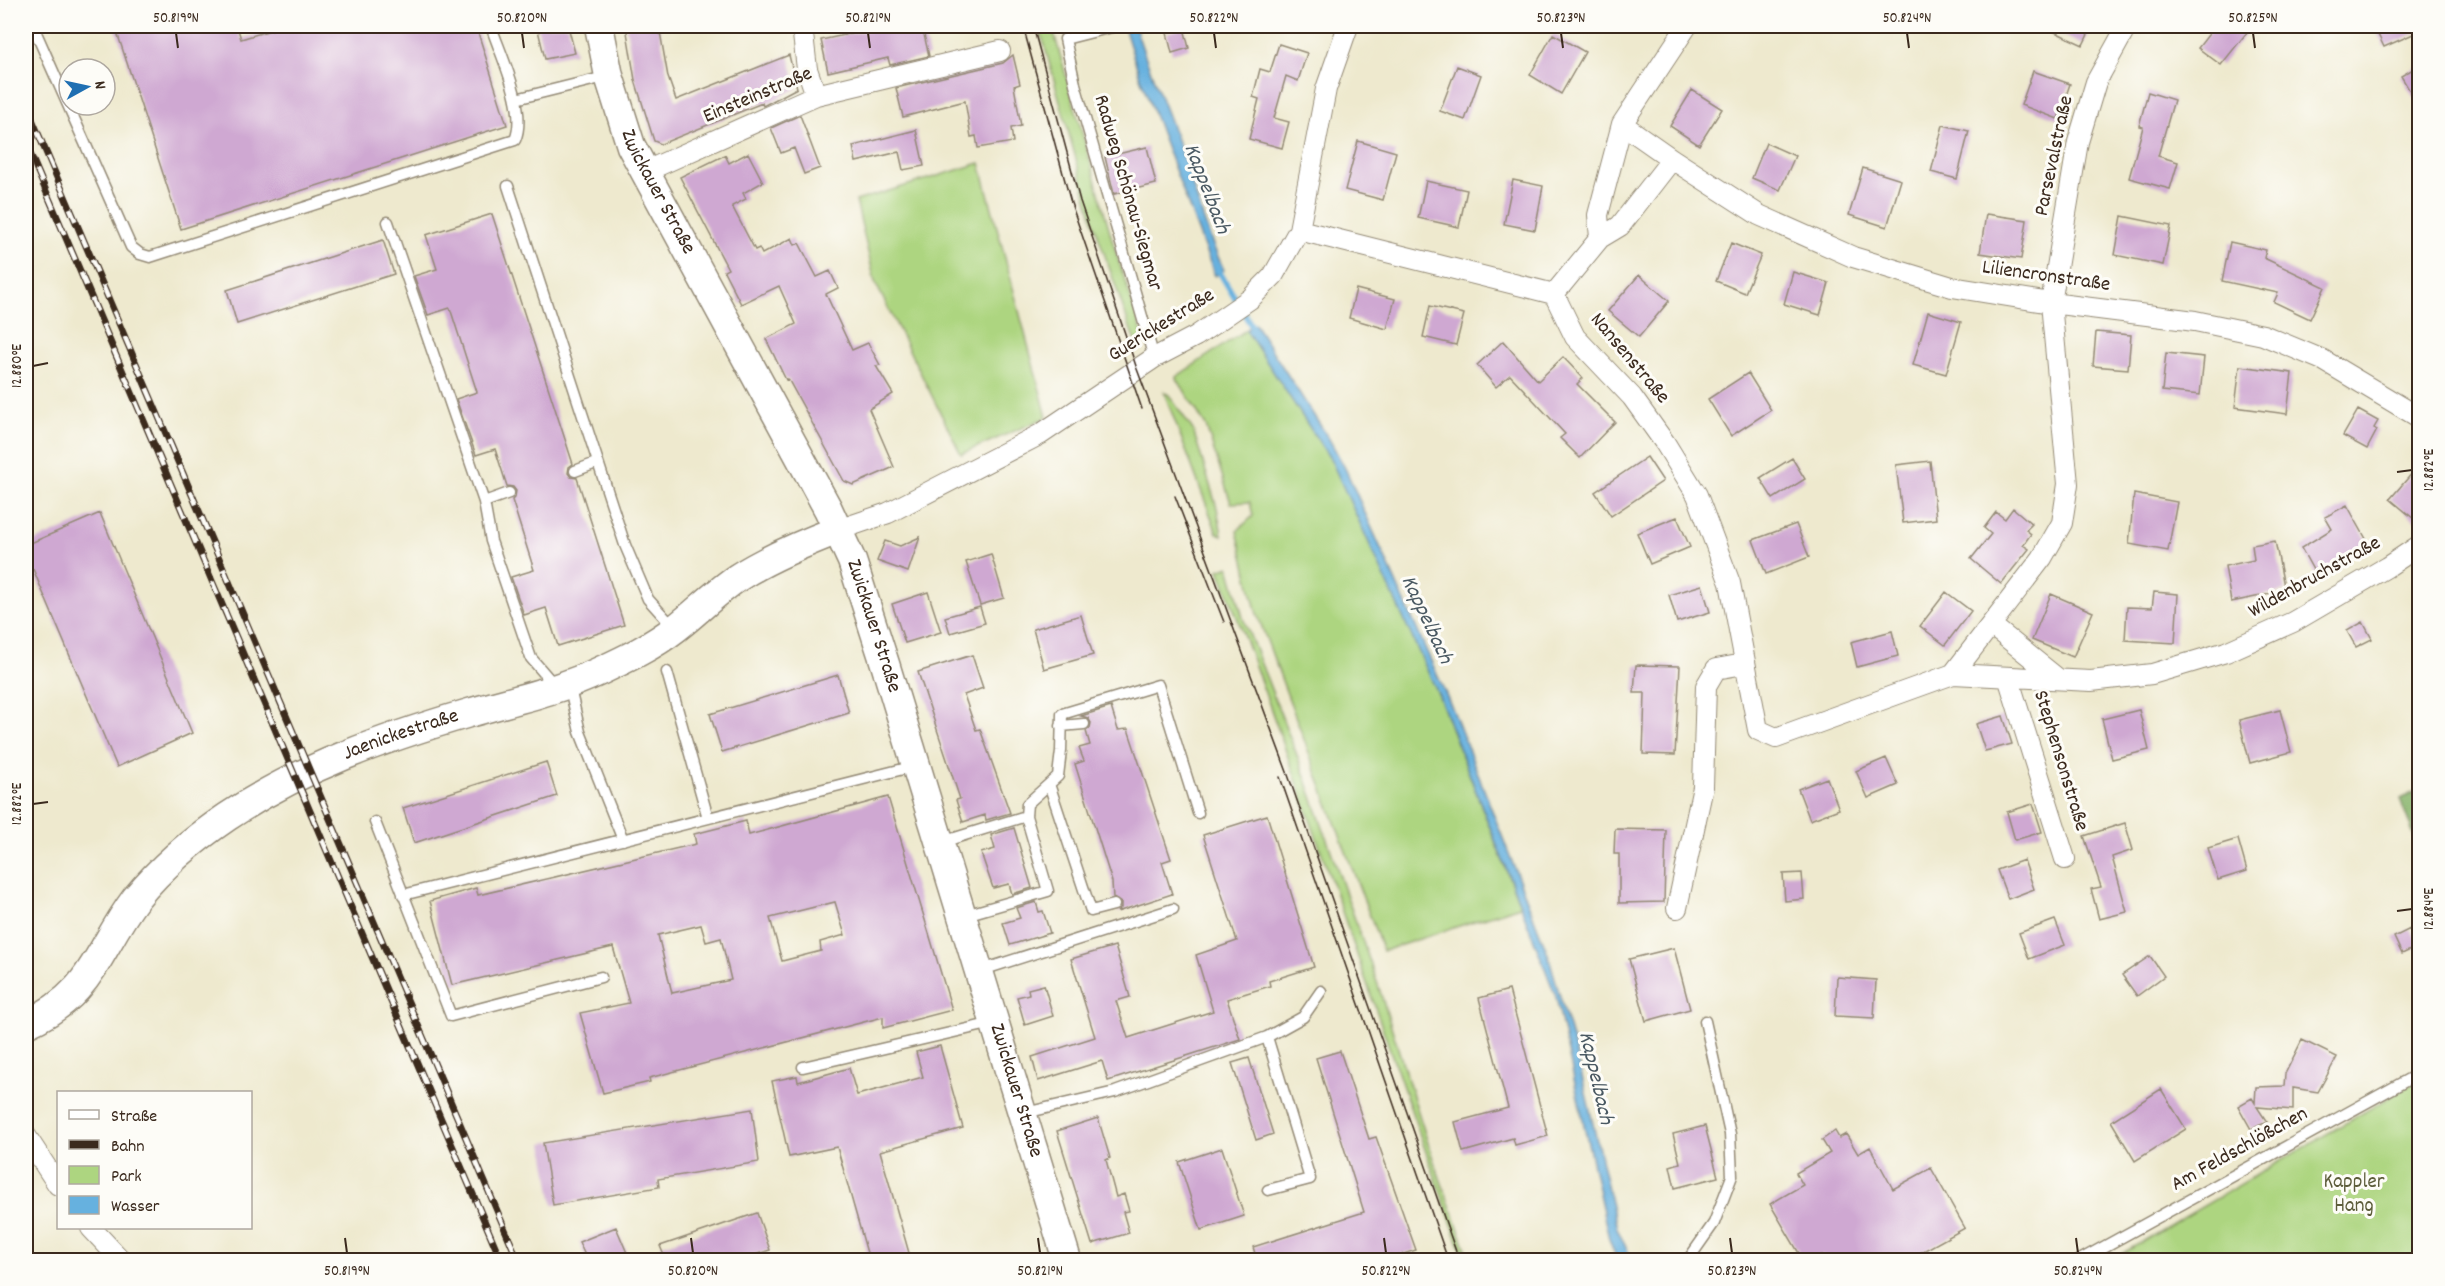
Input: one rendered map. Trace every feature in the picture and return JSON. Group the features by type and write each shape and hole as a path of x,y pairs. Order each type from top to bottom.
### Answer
{"main road":[{"name":"Zwickauer Straße","path":"599,26 609,76 631,146 838,530 852,561 917,766 1067,1260"},
{"name":"Jaenickestraße","path":"26,1024 55,1008 82,985 124,917 156,874 177,854 228,816 285,782 367,746 563,686 627,659 675,629 734,580 750,570 838,530"}],"street":[{"path":"802,26 807,69 816,95"},
{"name":"Guerickestraße","path":"838,530 888,513 1002,455 1067,418 1154,358 1196,336 1250,299 1273,276 1299,230 1326,89 1348,26"},
{"path":"1600,237 1598,215 1622,124 1687,26"},
{"name":"Parsevalstraße","path":"2051,303 2078,142 2096,82 2127,26"},
{"name":"Einsteinstraße","path":"644,172 816,95 1000,51"},
{"name":"Liliencronstraße","path":"1622,124 1759,215 1853,257 1952,287 2051,303 2195,321 2263,336 2323,360 2420,418"},
{"path":"1299,230 1554,294 1600,237 1620,226 1672,159"},
{"name":"Nansenstraße","path":"1554,294 1575,337 1632,398 1665,443 1697,495 1730,583 1758,730 1776,738"},
{"path":"1953,674 2042,558 2062,523 2068,484 2051,303"},
{"name":"Wildenbruchstraße","path":"1776,738 1953,674 2091,681 2152,674 2226,652 2293,622 2420,545"},
{"path":"1991,625 2057,678"},
{"path":"1677,908 1703,787 1706,686 1716,669 1744,664"},
{"name":"Stephensonstraße","path":"2008,677 2065,860"},
{"path":"26,1136 57,1183"},
{"path":"93,1229 122,1260"}],"lane":[{"path":"33,26 131,247 140,255 150,257 515,140 520,129 516,99 491,26"},
{"name":"Radweg Schönau-Siegmar","path":"1116,26 1065,39 1154,358"},
{"path":"516,99 609,76"},
{"path":"508,186 596,463 625,545 648,599 675,629"},
{"path":"388,222 484,502 491,541 531,658 563,686 623,840"},
{"path":"575,471 596,463"},
{"path":"484,502 509,493"},
{"path":"667,672 708,818"},
{"path":"963,916 1048,891 1026,816 1027,804 1058,776 1062,714 1158,685 1198,813"},
{"path":"1062,726 1084,724"},
{"path":"403,894 917,766"},
{"path":"1048,784 1091,911 1114,905"},
{"path":"940,843 1026,816"},
{"path":"375,822 451,1016 601,977"},
{"path":"978,971 1173,909"},
{"path":"1021,1114 1114,1092 1267,1037 1303,1017 1321,991"},
{"path":"1688,1260 1714,1223 1732,1176 1730,1134 1705,1021"},
{"path":"803,1067 994,1023"},
{"path":"1267,1037 1310,1179 1268,1190"},
{"name":"Am Feldschlößchen","path":"2080,1260 2420,1073"}],"green space":[{"path":"1039,26 1052,26 1116,253 1144,338 1135,342 1094,224"},
{"path":"980,163 1047,417 961,454 875,282 856,201"},
{"path":"1246,330 1331,460 1439,696 1520,906 1383,951 1256,611 1237,531 1253,516 1250,502 1231,503 1206,426 1176,377"},
{"path":"1164,392 1169,395 1193,430 1217,508 1222,535 1217,533"},
{"path":"1229,566 1243,618 1302,768 1378,985 1433,1159 1470,1260 1465,1260 1283,742 1219,570"},
{"path":"2419,790 2419,849 2400,799"},
{"name":"Kappler Hang","path":"2419,1080 2419,1260 2111,1260"}],"water":[{"path":"1136,29 1179,145 1207,230 1224,270 1215,276 1140,77 1125,30"},
{"path":"1255,324 1329,439 1345,468 1453,710 1548,954 1579,1063 1617,1228 1629,1254 1617,1260 1609,1239 1556,997 1439,696 1331,460 1246,330"}],"building":[{"path":"115,26 237,26 241,39 284,26 476,26 507,125 181,229"},
{"path":"537,26 568,26 575,53 545,59"},
{"path":"626,26 659,26 668,77 676,100 789,55 797,88 763,106 762,103 661,144 654,141 635,80"},
{"path":"887,26 922,26 929,56 890,65 888,58 828,72 821,40"},
{"path":"2042,26 2092,26 2083,45"},
{"path":"2215,26 2252,26 2221,65 2198,48"},
{"path":"2374,26 2420,26 2420,31 2384,47"},
{"path":"1184,28 1189,48 1172,53 1167,33"},
{"path":"1553,34 1585,52 1561,94 1530,75"},
{"path":"1279,44 1307,53 1298,81 1286,76 1274,118 1289,122 1282,148 1249,139 1259,99 1253,97 1260,69 1270,72"},
{"path":"1013,55 1020,84 1014,86 1021,126 1011,128 1013,142 978,148 976,136 971,137 965,101 903,117 896,88 1003,63"},
{"path":"2420,65 2420,108 2401,76"},
{"path":"1457,66 1481,75 1465,120 1440,111"},
{"path":"2033,71 2070,84 2058,119 2021,105"},
{"path":"1692,90 1722,109 1699,145 1670,126"},
{"path":"2148,92 2174,100 2158,156 2178,162 2170,189 2129,178 2143,127 2139,126"},
{"path":"800,115 820,168 804,174 794,148 781,153 771,128"},
{"path":"1943,125 1969,131 1957,179 1931,172"},
{"path":"916,130 924,166 903,170 899,152 856,162 853,146"},
{"path":"1358,141 1396,152 1383,200 1345,190"},
{"path":"1766,143 1795,156 1780,190 1752,178"},
{"path":"1147,147 1156,184 1114,194 1105,157"},
{"path":"748,153 763,182 743,193 746,199 732,206 755,250 759,248 762,254 792,238 795,245 799,243 817,277 830,271 838,288 826,294 852,350 868,343 880,365 876,366 893,394 869,409 894,467 853,485 844,481 788,379 786,380 766,339 796,324 779,286 741,304 724,271 728,269 680,177 725,155 729,163"},
{"path":"1863,168 1901,180 1887,227 1849,215"},
{"path":"1513,180 1543,186 1535,230 1504,224"},
{"path":"1426,181 1467,190 1459,227 1418,218"},
{"path":"492,214 573,464 569,467 568,473 571,477 577,478 624,625 558,646 546,608 524,615 511,577 534,570 512,500 516,491 513,487 507,486 495,449 476,455 456,399 477,392 450,308 428,315 414,276 437,269 426,235"},
{"path":"1986,214 2027,220 2021,259 1980,253"},
{"path":"2122,216 2171,226 2163,265 2115,255"},
{"path":"383,240 394,274 237,324 227,290"},
{"path":"2230,242 2266,250 2264,258 2325,287 2310,319 2274,302 2278,293 2222,281"},
{"path":"1731,243 1761,255 1745,293 1716,281"},
{"path":"1793,272 1829,283 1820,315 1784,304"},
{"path":"1639,275 1669,301 1639,337 1608,311"},
{"path":"1356,289 1395,299 1387,329 1349,318"},
{"path":"1430,306 1464,314 1456,345 1423,337"},
{"path":"1928,312 1961,322 1946,374 1913,365"},
{"path":"2096,332 2131,335 2128,369 2093,366"},
{"path":"1503,341 1538,381 1563,357 1583,378 1577,384 1615,422 1580,458 1560,438 1565,434 1510,375 1496,387 1477,365"},
{"path":"2166,353 2204,357 2200,395 2162,391"},
{"path":"2240,366 2292,373 2287,414 2235,407"},
{"path":"1748,373 1771,410 1731,436 1708,399"},
{"path":"2358,410 2378,421 2374,428 2377,430 2367,449 2343,436"},
{"path":"1647,457 1663,481 1611,516 1595,492"},
{"path":"1792,458 1805,479 1773,499 1760,478"},
{"path":"1930,461 1936,519 1903,523 1896,465"},
{"path":"2420,464 2420,524 2390,499"},
{"path":"2134,494 2177,502 2168,551 2129,544"},
{"path":"2347,505 2370,546 2317,577 2301,548 2332,529 2325,517"},
{"path":"2013,508 2032,524 2026,530 2031,534 2023,545 2029,549 2001,584 1971,559 1991,534 1984,528 1996,512 2005,519"},
{"path":"100,513 192,733 117,767 33,569 26,572 26,545"},
{"path":"1677,517 1690,547 1650,564 1637,533"},
{"path":"1796,524 1809,557 1766,574 1753,540"},
{"path":"920,537 908,572 877,561 885,541 900,546"},
{"path":"2275,541 2285,591 2231,602 2225,566 2254,560 2252,545"},
{"path":"991,554 1004,598 980,605 966,562"},
{"path":"1702,585 1710,612 1677,622 1669,595"},
{"path":"928,592 941,632 905,643 892,604"},
{"path":"1946,592 1971,611 1945,645 1920,626"},
{"path":"2154,592 2178,594 2175,643 2125,640 2127,607 2152,608"},
{"path":"2051,594 2093,612 2073,657 2032,640"},
{"path":"980,607 985,623 950,633 945,617"},
{"path":"1081,615 1093,655 1044,669 1033,629"},
{"path":"2363,622 2372,639 2356,647 2347,631"},
{"path":"1892,631 1898,656 1857,667 1851,642"},
{"path":"972,655 983,688 964,695 976,730 980,729 1010,813 986,820 985,815 963,822 956,800 960,799 918,672"},
{"path":"1636,665 1680,666 1675,755 1643,754 1645,693 1634,693"},
{"path":"838,675 849,713 722,752 710,714"},
{"path":"1111,707 1118,730 1128,729 1171,859 1162,862 1172,894 1117,912 1121,908 1121,903 1113,898 1112,882 1075,764 1084,761 1079,748 1090,745 1086,731 1090,728 1091,723 1088,718 1081,716"},
{"path":"2139,710 2149,750 2112,759 2102,719"},
{"path":"2280,710 2291,752 2250,763 2239,720"},
{"path":"2003,716 2012,744 1985,751 1976,724"},
{"path":"1886,758 1898,785 1868,798 1856,771"},
{"path":"546,762 557,796 414,843 403,808"},
{"path":"1827,778 1839,809 1810,820 1798,789"},
{"path":"888,797 952,1010 883,1028 883,1017 649,1078 650,1082 603,1093 580,1013 629,1003 613,947 452,985 430,901 476,888 478,895 696,844 694,834 746,821 749,835","holes":["835,902 845,935 820,942 821,951 782,961 770,918","701,925 706,942 721,938 731,980 672,993 658,935"]},
{"path":"2033,804 2042,832 2015,840 2007,812"},
{"path":"1267,815 1314,967 1269,981 1270,986 1227,999 1240,1039 1108,1081 1102,1061 1038,1081 1032,1057 1095,1037 1071,959 1115,946 1130,997 1116,1001 1128,1038 1213,1011 1196,955 1237,941 1203,835"},
{"path":"2125,823 2133,850 2112,857 2127,912 2099,919 2091,889 2101,887 2084,836"},
{"path":"1014,828 1032,888 1012,894 1009,884 993,888 981,853 995,849 991,835"},
{"path":"1615,829 1666,830 1664,902 1619,903 1619,854 1614,854"},
{"path":"2238,839 2247,871 2218,880 2208,848"},
{"path":"2024,860 2034,889 2008,899 1997,870"},
{"path":"1802,873 1804,899 1785,901 1783,874"},
{"path":"1036,902 1039,912 1043,911 1050,933 1010,945 1003,923 1020,918 1016,908"},
{"path":"2055,920 2065,945 2029,959 2019,933"},
{"path":"2410,929 2419,946 2402,954 2394,937"},
{"path":"1674,948 1690,1009 1646,1021 1629,959"},
{"path":"2150,956 2164,976 2137,996 2122,975"},
{"path":"1837,977 1876,980 1874,1018 1835,1016"},
{"path":"1044,985 1053,1016 1025,1025 1017,997 1029,994 1028,989"},
{"path":"1509,990 1548,1136 1515,1145 1513,1138 1463,1152 1455,1122 1508,1108 1479,998"},
{"path":"2302,1040 2337,1057 2318,1092 2293,1088 2293,1110 2257,1107 2267,1122 2251,1129 2238,1106 2252,1098 2255,1103 2256,1087 2284,1086 2285,1074"},
{"path":"940,1046 963,1128 880,1151 911,1260 869,1260 837,1147 789,1157 772,1081 797,1076 798,1082 849,1068 857,1095 923,1077 916,1052"},
{"path":"1340,1051 1369,1139 1376,1137 1416,1250 1385,1260 1257,1260 1253,1247 1364,1212 1316,1058"},
{"path":"1249,1058 1273,1134 1256,1140 1232,1063"},
{"path":"2161,1089 2186,1129 2135,1161 2111,1121"},
{"path":"752,1109 759,1162 658,1179 659,1187 553,1205 543,1143"},
{"path":"1098,1118 1110,1158 1106,1160 1116,1197 1124,1194 1129,1211 1123,1212 1129,1233 1092,1244 1057,1131"},
{"path":"1705,1126 1718,1177 1675,1188 1670,1166 1680,1163 1673,1134"},
{"path":"1835,1131 1839,1138 1846,1134 1858,1154 1870,1147 1893,1189 1931,1168 1965,1228 1907,1260 1826,1260 1822,1255 1811,1260 1803,1260 1770,1204 1803,1185 1796,1173 1830,1153 1822,1140"},
{"path":"1222,1148 1244,1216 1201,1230 1179,1162"},
{"path":"757,1213 770,1250 739,1260 666,1260 660,1246"},
{"path":"616,1227 630,1260 587,1260 579,1242"}],"waterway":[{"name":"Kappelbach","path":"1216,266 1255,332"}],"tram line":[{"path":"1023,26 1071,203 1142,409"},
{"path":"1033,26 1080,201 1137,369 1287,772 1459,1260"},
{"path":"1175,496 1224,622"},
{"path":"1280,777 1448,1260"}],"railway":[{"path":"26,105 518,1260"},
{"path":"26,144 501,1260"}]}
